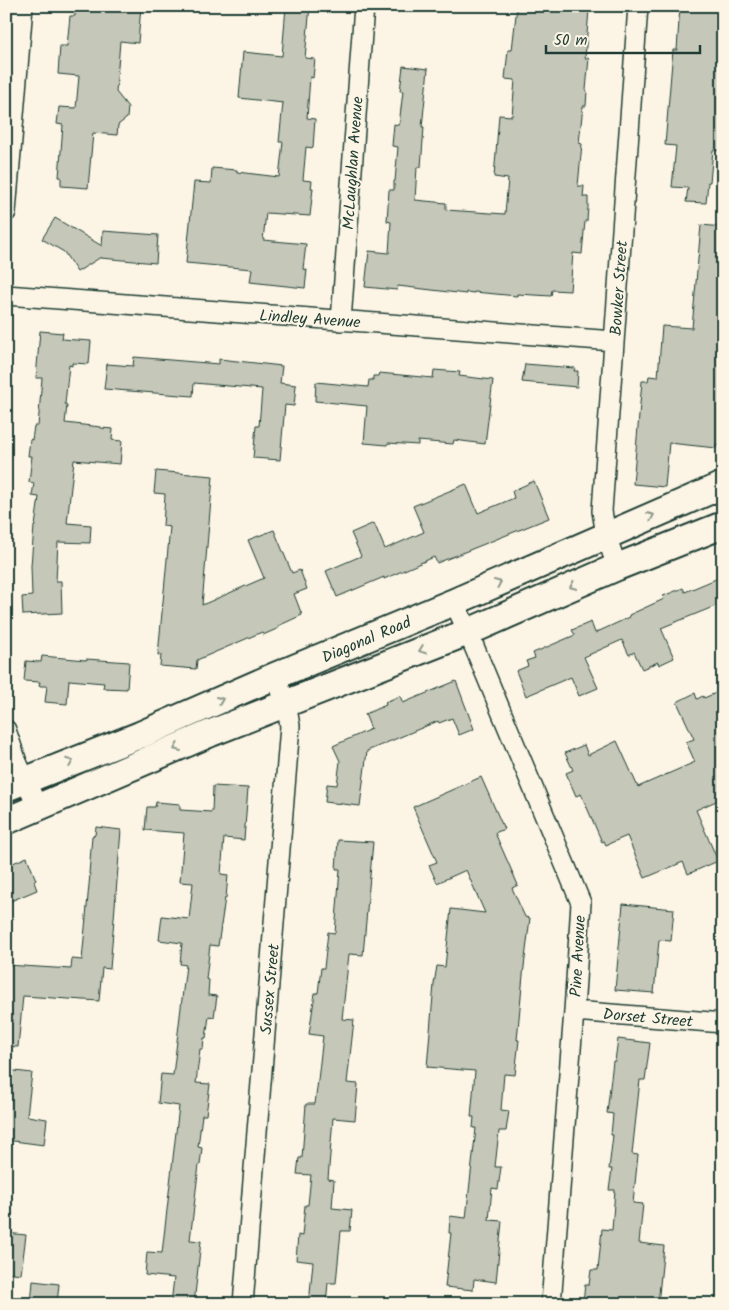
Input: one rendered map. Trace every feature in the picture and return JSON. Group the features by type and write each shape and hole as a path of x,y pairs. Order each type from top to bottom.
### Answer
{"main road":[{"name":"Diagonal Road","path":"16,784 140,735 275,676 454,602 723,485"},
{"name":"Diagonal Road","path":"6,821 211,733 468,632 618,567 723,525"}],"street":[{"path":"6,212 23,6"},
{"name":"McLaughlan Avenue","path":"341,320 364,6"},
{"name":"Bowker Street","path":"618,567 606,535 602,511 638,6"},
{"name":"Lindley Avenue","path":"6,295 614,341"},
{"name":"Pine Avenue","path":"454,602 580,903 574,1011 551,1304"},
{"name":"Sussex Street","path":"243,1304 290,726 286,703 275,676"},
{"path":"6,730 17,762 16,784 38,808"},
{"name":"Dorset Street","path":"574,1011 723,1023"}],"building":[{"path":"76,6 141,6 138,43 120,41 116,92 128,107 127,118 118,125 117,135 93,133 88,188 61,186 61,177 59,177 63,125 57,124 59,107 76,108 79,76 58,74 60,46 67,46 70,16 75,16"},
{"path":"286,6 310,6 305,58 315,59 313,78 310,77 307,118 315,119 313,148 306,147 303,180 312,181 311,188 313,188 310,216 266,213 263,240 306,244 303,269 307,270 305,288 250,282 252,269 186,263 194,182 211,183 212,168 279,177 283,142 279,142 283,103 239,98 243,52 282,56"},
{"path":"517,6 551,6 589,10 585,58 589,58 587,91 586,106 583,106 579,143 582,144 578,186 584,186 583,197 588,197 588,207 582,254 573,253 570,291 552,290 551,296 517,294 517,296 474,292 466,292 466,294 398,286 397,290 365,287 369,251 389,253 391,222 387,221 389,190 394,190 398,147 392,146 394,124 399,125 403,91 400,91 403,66 428,69 422,127 424,127 421,167 417,167 415,200 446,203 446,210 505,214 508,179 494,177 499,115 512,116 515,80 505,79 508,50 512,50"},
{"path":"680,6 723,7 723,151 713,150 706,203 686,202 688,188 672,187 676,146 665,145 673,50 677,50"},
{"path":"55,218 102,246 103,231 158,235 156,263 101,257 77,272 64,252 42,239"},
{"path":"701,225 723,227 723,445 716,445 716,448 669,443 665,487 633,484 642,381 648,381 649,376 658,377 662,326 692,328"},
{"path":"40,331 63,333 62,339 91,341 89,364 72,363 72,366 69,365 65,423 113,429 112,440 122,441 120,464 74,460 67,523 91,525 90,543 58,542 56,581 61,581 62,613 23,615 22,597 32,596 31,566 34,526 39,497 32,496 34,483 29,482 32,456 28,456 34,426 38,426 42,378 36,378"},
{"path":"134,357 219,364 219,359 282,366 280,383 296,385 294,406 285,405 280,460 253,458 256,426 259,426 262,389 194,383 193,396 104,389 107,364 133,366"},
{"path":"525,364 575,368 574,371 578,371 577,387 522,382"},
{"path":"434,370 460,372 459,376 493,380 485,444 454,440 453,444 418,441 418,445 364,443 367,406 315,401 316,382 368,387 369,380 373,380 373,376 378,376 379,373 433,378"},
{"path":"156,471 213,476 202,605 264,578 248,540 274,530 292,573 300,570 307,589 294,594 302,615 263,635 262,632 197,660 196,669 160,666 161,655 158,655 170,527 163,526 165,494 154,493"},
{"path":"534,481 549,518 437,563 434,557 337,597 326,571 361,556 351,533 374,523 385,549 424,532 413,506 466,484 478,513 514,498 512,491"},
{"path":"723,576 723,603 661,628 674,658 659,665 658,662 642,669 634,652 629,655 622,640 584,657 598,688 579,696 571,677 526,696 516,671 528,666 526,661 535,658 533,653 575,635 572,630 591,622 595,633 664,599 663,596 683,588 685,592"},
{"path":"42,656 129,662 127,689 103,688 104,683 69,680 67,704 45,702 47,686 39,686 40,682 24,681 26,661 41,662"},
{"path":"456,681 474,729 459,735 452,718 439,723 438,721 367,751 360,806 325,802 327,784 337,785 340,761 333,746 371,729 365,714 386,705 385,702 400,696 403,703"},
{"path":"723,690 723,798 696,810 718,861 688,874 683,862 645,878 627,836 606,845 604,841 602,842 581,794 576,796 566,773 573,770 565,753 584,745 588,755 617,741 638,787 695,762 686,742 694,739 677,702 695,693 697,699"},
{"path":"481,777 504,829 495,833 518,885 512,888 525,917 530,918 523,975 515,1075 504,1074 501,1110 509,1111 506,1131 499,1131 495,1167 501,1167 498,1189 492,1188 489,1220 502,1221 496,1282 474,1279 473,1290 445,1287 451,1233 449,1233 450,1216 466,1218 476,1128 473,1128 474,1117 471,1117 475,1071 427,1067 434,984 437,966 445,967 451,909 485,913 466,870 437,883 429,865 437,862 413,807"},
{"path":"213,786 248,788 244,840 224,838 221,874 228,875 226,898 218,946 210,945 206,979 209,980 208,995 217,996 214,1017 209,1016 203,1049 200,1049 196,1083 210,1084 206,1115 202,1115 198,1147 202,1148 190,1240 201,1241 194,1304 171,1304 174,1278 145,1275 147,1252 162,1253 179,1106 158,1103 161,1074 173,1075 186,965 180,964 182,943 159,940 162,916 189,919 193,883 180,882 184,833 145,830 147,807 155,807 156,802 180,804 180,810 212,812"},
{"path":"96,827 121,830 110,969 102,968 99,1001 23,996 18,1047 6,1046 6,965 71,969 72,959 82,960 92,836 95,835"},
{"path":"338,840 373,842 363,955 349,954 342,1019 354,1020 347,1083 358,1084 355,1120 333,1118 328,1179 334,1180 332,1208 352,1210 350,1231 341,1231 336,1283 328,1283 326,1304 309,1304 313,1262 296,1260 298,1235 302,1236 305,1205 308,1205 311,1175 297,1174 299,1158 302,1158 306,1104 315,1104 318,1080 323,1036 309,1034 315,993 318,993 321,968 324,968 328,932 335,933 340,869 336,869"},
{"path":"27,857 36,880 34,882 37,890 6,903 6,866"},
{"path":"623,904 674,909 671,941 659,940 654,993 615,990"},
{"path":"618,1039 650,1043 645,1080 640,1080 632,1154 638,1155 633,1203 643,1204 639,1243 664,1246 658,1304 610,1304 583,1301 585,1285 589,1285 591,1270 598,1270 602,1229 612,1230 615,1190 609,1190 612,1169 609,1169 613,1135 611,1135 613,1114 607,1113 613,1061 615,1061"},
{"path":"6,1070 32,1073 27,1116 47,1119 44,1145 6,1140"},
{"path":"6,1233 26,1235 21,1274 6,1272"},
{"path":"33,1281 59,1284 57,1304 31,1304"}]}
